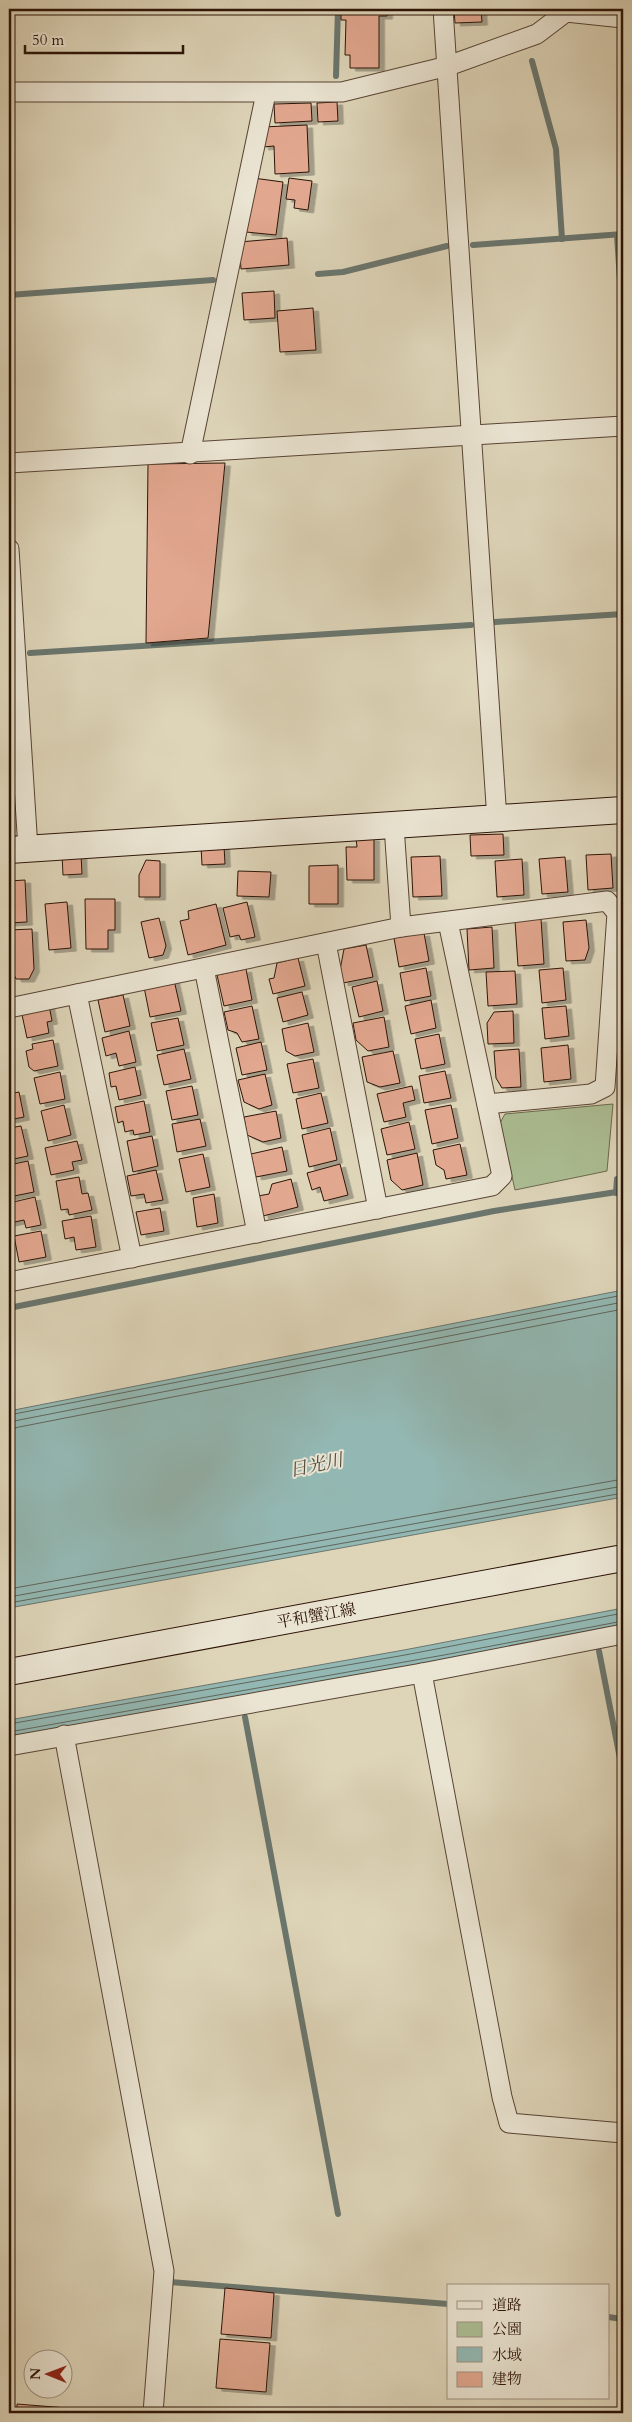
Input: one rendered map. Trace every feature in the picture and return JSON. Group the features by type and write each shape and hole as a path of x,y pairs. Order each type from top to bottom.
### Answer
{"main road":[{"path":"18,850 497,820 623,810"},
{"name":"平和蟹江線","path":"9,1672 623,1558"}],"street":[{"path":"443,9 497,820"},
{"path":"9,92 342,92 448,66 537,34 566,10 623,18"},
{"path":"190,454 266,93"},
{"path":"9,463 190,454 623,426"},
{"path":"9,549 18,850"},
{"path":"394,826 401,927"},
{"path":"9,1008 401,927 607,901 617,913 605,1087 591,1094 487,1104"},
{"path":"9,1280 132,1258 492,1186 502,1176 448,922"},
{"path":"326,943 378,1208"},
{"path":"204,968 257,1233"},
{"path":"77,994 132,1258"},
{"path":"9,1746 422,1673 623,1634"},
{"path":"422,1673 502,2097 509,2123 623,2133"},
{"path":"64,1736 164,2271 152,2413"}],"green space":[{"path":"613,1104 607,1171 515,1190 500,1123 505,1114"}],"water":[{"name":"日光川","path":"623,1290 623,1497 9,1608 9,1411"},
{"path":"623,1608 623,1626 445,1660 9,1737 9,1720 404,1650"}],"building":[{"path":"341,9 387,9 387,16 379,16 379,68 350,68 350,55 345,55 346,20 341,20"},
{"path":"454,9 481,9 482,22 455,23"},
{"path":"337,102 338,121 318,122 317,103"},
{"path":"311,103 312,121 275,123 274,104"},
{"path":"307,125 309,172 275,174 274,146 263,147 262,127"},
{"path":"253,178 283,182 276,235 246,232"},
{"path":"289,178 312,181 308,210 294,208 295,200 286,199"},
{"path":"287,238 289,265 241,269 239,242"},
{"path":"274,291 275,318 244,320 242,293"},
{"path":"313,308 316,350 280,352 277,311"},
{"path":"225,463 208,638 146,643 148,464"},
{"path":"503,834 504,855 471,856 470,835"},
{"path":"356,838 374,838 374,880 347,880 346,847 357,847"},
{"path":"201,846 224,846 225,864 202,865"},
{"path":"62,854 81,854 82,874 63,875"},
{"path":"611,854 613,888 588,890 586,855"},
{"path":"440,856 442,896 413,897 411,857"},
{"path":"565,857 568,892 542,894 539,859"},
{"path":"522,859 524,895 497,897 495,861"},
{"path":"146,860 160,861 160,897 139,897 139,875"},
{"path":"338,865 338,904 309,904 309,866"},
{"path":"238,871 271,872 269,897 237,896"},
{"path":"25,880 27,922 9,923 9,881"},
{"path":"85,899 115,899 115,930 108,930 108,949 86,949"},
{"path":"67,902 71,948 49,950 45,904"},
{"path":"247,902 255,937 241,940 239,935 230,937 223,908"},
{"path":"216,904 226,945 188,955 180,921 189,919 188,911"},
{"path":"159,918 166,946 163,955 149,958 141,922"},
{"path":"541,919 544,964 518,966 515,921"},
{"path":"586,920 589,948 585,960 566,961 563,922"},
{"path":"492,927 494,968 469,970 467,929"},
{"path":"32,929 34,969 29,979 16,979 12,970 9,930"},
{"path":"424,933 429,961 399,967 394,938"},
{"path":"366,945 373,977 343,983 340,970 344,949"},
{"path":"298,958 305,986 273,994 269,979 274,978 277,963"},
{"path":"426,968 431,996 405,1001 400,973"},
{"path":"563,968 566,1000 542,1003 539,970"},
{"path":"246,969 252,1000 224,1006 217,975"},
{"path":"515,971 517,1004 488,1006 486,972"},
{"path":"174,980 181,1011 150,1017 144,987"},
{"path":"377,981 383,1011 359,1017 352,987"},
{"path":"302,992 308,1015 283,1022 277,998"},
{"path":"123,995 130,1026 105,1032 98,1000"},
{"path":"431,1000 436,1028 411,1034 405,1006"},
{"path":"49,1005 52,1021 47,1022 49,1033 27,1038 21,1010"},
{"path":"252,1006 259,1039 242,1042 237,1033 228,1030 224,1012"},
{"path":"566,1006 569,1036 545,1039 542,1008"},
{"path":"513,1011 514,1043 488,1044 487,1023 494,1012"},
{"path":"384,1017 389,1047 368,1051 356,1040 353,1023"},
{"path":"178,1018 184,1045 157,1051 151,1023"},
{"path":"308,1023 314,1052 295,1056 286,1051 282,1029"},
{"path":"129,1031 136,1062 119,1066 116,1053 106,1056 102,1038"},
{"path":"439,1034 445,1064 421,1069 415,1039"},
{"path":"53,1040 58,1066 34,1071 29,1067 26,1051 33,1049 32,1044"},
{"path":"261,1042 267,1070 242,1075 236,1048"},
{"path":"568,1045 571,1079 544,1082 541,1048"},
{"path":"184,1049 191,1079 164,1085 157,1055"},
{"path":"519,1049 521,1087 502,1088 496,1078 494,1051"},
{"path":"393,1051 400,1083 380,1087 367,1082 362,1057"},
{"path":"313,1059 319,1088 293,1093 287,1064"},
{"path":"135,1067 141,1095 119,1100 116,1086 111,1087 109,1073"},
{"path":"445,1071 451,1098 424,1103 419,1076"},
{"path":"60,1072 65,1099 40,1104 34,1078"},
{"path":"265,1074 272,1105 259,1109 244,1102 238,1080"},
{"path":"192,1086 198,1115 172,1120 166,1091"},
{"path":"412,1086 415,1100 403,1103 406,1117 384,1122 377,1094"},
{"path":"19,1092 24,1117 9,1120 9,1094"},
{"path":"321,1093 328,1123 302,1129 296,1099"},
{"path":"144,1101 150,1132 134,1135 133,1130 125,1132 123,1121 118,1123 115,1107"},
{"path":"64,1105 71,1135 48,1141 41,1111"},
{"path":"451,1105 458,1138 432,1144 425,1110"},
{"path":"276,1111 281,1138 263,1142 247,1135 244,1117"},
{"path":"200,1119 206,1146 177,1152 172,1124"},
{"path":"409,1122 415,1149 387,1155 381,1129"},
{"path":"21,1126 28,1156 9,1160 9,1128"},
{"path":"330,1128 337,1160 309,1167 302,1135"},
{"path":"152,1136 158,1166 133,1172 127,1141"},
{"path":"77,1141 82,1160 72,1162 74,1170 51,1175 45,1148"},
{"path":"460,1144 467,1175 446,1179 444,1170 436,1165 433,1150"},
{"path":"282,1147 287,1171 256,1177 251,1154"},
{"path":"417,1153 423,1185 402,1190 391,1180 387,1160"},
{"path":"203,1154 210,1187 186,1192 179,1159"},
{"path":"28,1161 34,1192 9,1197 9,1165"},
{"path":"340,1164 348,1195 324,1201 320,1187 312,1190 307,1173"},
{"path":"156,1170 163,1200 146,1203 144,1194 131,1196 127,1176"},
{"path":"79,1177 82,1194 88,1193 92,1210 69,1215 68,1209 61,1210 56,1181"},
{"path":"291,1179 298,1207 263,1216 258,1196 269,1194 272,1184"},
{"path":"214,1194 218,1223 197,1227 193,1198"},
{"path":"35,1197 41,1225 26,1228 24,1220 10,1223 9,1203"},
{"path":"160,1208 164,1231 141,1235 136,1212"},
{"path":"91,1216 96,1247 76,1250 74,1237 65,1239 62,1221"},
{"path":"41,1231 46,1257 19,1262 14,1236"},
{"path":"225,2288 274,2293 271,2338 221,2334"},
{"path":"220,2339 270,2343 266,2392 216,2388"},
{"path":"17,2404 67,2408 67,2413 17,2413"}],"waterway":[{"path":"336,76 338,9"},
{"path":"532,61 556,149 562,239"},
{"path":"473,245 623,234"},
{"path":"617,235 623,326"},
{"path":"318,274 343,272 447,246"},
{"path":"9,295 213,280"},
{"path":"495,622 623,614"},
{"path":"30,653 471,625"},
{"path":"620,1156 623,1121"},
{"path":"616,1193 617,1179"},
{"path":"9,1308 494,1211 623,1191"},
{"path":"599,1651 623,1774"},
{"path":"245,1717 338,2214"},
{"path":"169,2287 170,2282 447,2304"},
{"path":"610,2317 623,2319"}]}
